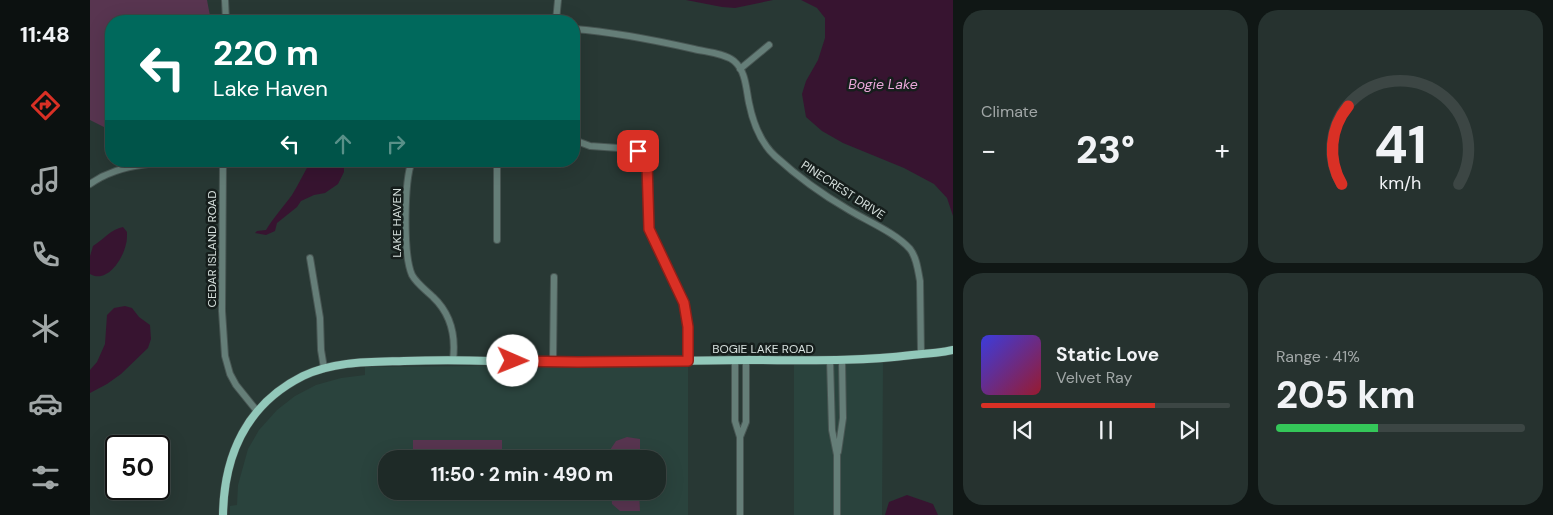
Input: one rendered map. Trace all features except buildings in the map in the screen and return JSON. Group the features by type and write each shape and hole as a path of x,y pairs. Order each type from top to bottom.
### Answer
{"main road":[{"name":"BOGIE LAKE ROAD","path":"224,515 225,482 231,458 244,430 257,411 285,387 305,375 324,368 362,362 453,360 842,360 953,350"}],"street":[{"path":"225,0 226,15"},
{"path":"557,15 558,0"},
{"path":"580,30 643,37 709,52 733,61 740,70 769,44"},
{"name":"PINECREST DRIVE","path":"740,70 747,85 756,130 768,149 802,179 847,209 890,234 911,251 920,281 921,354"},
{"path":"580,142 590,146 633,149 641,153 646,160 649,229 684,303 688,327 688,361"},
{"path":"90,184 100,177 126,167"},
{"name":"CEDAR ISLAND ROAD","path":"224,167 223,337 225,356 230,374 240,391 257,411"},
{"name":"LAKE HAVEN","path":"410,167 406,221 408,263 413,276 442,306 447,314 453,334 453,360"},
{"path":"497,167 497,240"},
{"path":"310,258 320,318 321,350 324,368"},
{"path":"553,361 554,277"},
{"path":"735,360 735,421 740,437 740,515"},
{"path":"740,437 746,422 746,360"},
{"path":"830,360 832,430 837,456 837,515"},
{"path":"837,456 842,432 842,360"},
{"path":"832,402 843,402"}],"shaded area":[{"path":"90,0 207,0 210,15 105,15 105,126 104,127 90,120"},
{"path":"883,363 882,515 794,515 794,364"},
{"path":"688,364 688,515 230,515 230,506 237,505 238,485 248,449 259,430 277,410 295,396 316,385 341,378 365,375 365,367"},
{"path":"627,437 640,439 640,450 610,450 616,441"},
{"path":"413,440 502,440 502,450 413,450"},
{"path":"612,500 639,500 640,511 620,511 612,504"}],"water":[{"path":"686,0 773,0 735,8"},
{"name":"Bogie Lake","path":"801,0 953,0 953,216 947,198 934,184 904,168 843,143 822,131 806,117 802,94 806,81 818,60 825,38 825,18 817,8"},
{"path":"308,167 344,167 344,172 338,184 325,193 314,195 301,201 297,207 277,223 275,231 266,235 255,233 266,230 292,195"},
{"path":"123,227 127,232 127,241 118,263 102,276 90,274 90,256 93,246 111,232"},
{"path":"125,306 132,308 139,317 150,325 151,339 148,348 121,374 90,393 90,370 97,362 105,344 107,315 114,308"},
{"path":"907,495 933,504 938,515 885,515 889,502"}],"route":[{"path":"513,361 688,361 688,327 684,303 681,293 670,275 649,229 647,163 638,151"}]}
